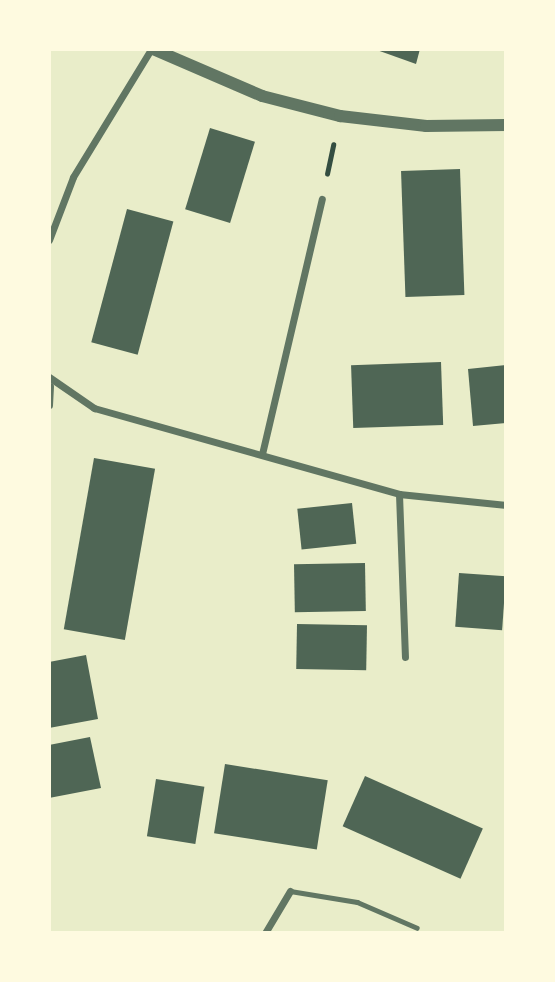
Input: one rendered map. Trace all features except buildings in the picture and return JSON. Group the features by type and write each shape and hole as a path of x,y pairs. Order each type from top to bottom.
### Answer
{"street":[{"path":"49,240 73,177 152,49 262,96 340,117 426,126 506,125"},
{"path":"262,454 322,199"},
{"path":"49,377 49,405"},
{"path":"51,386 94,408 399,494 506,505"},
{"path":"399,494 405,657"},
{"path":"265,933 290,891"}],"lane":[{"path":"290,891 356,902 416,928"}],"path":[{"path":"322,199 340,117"}]}
